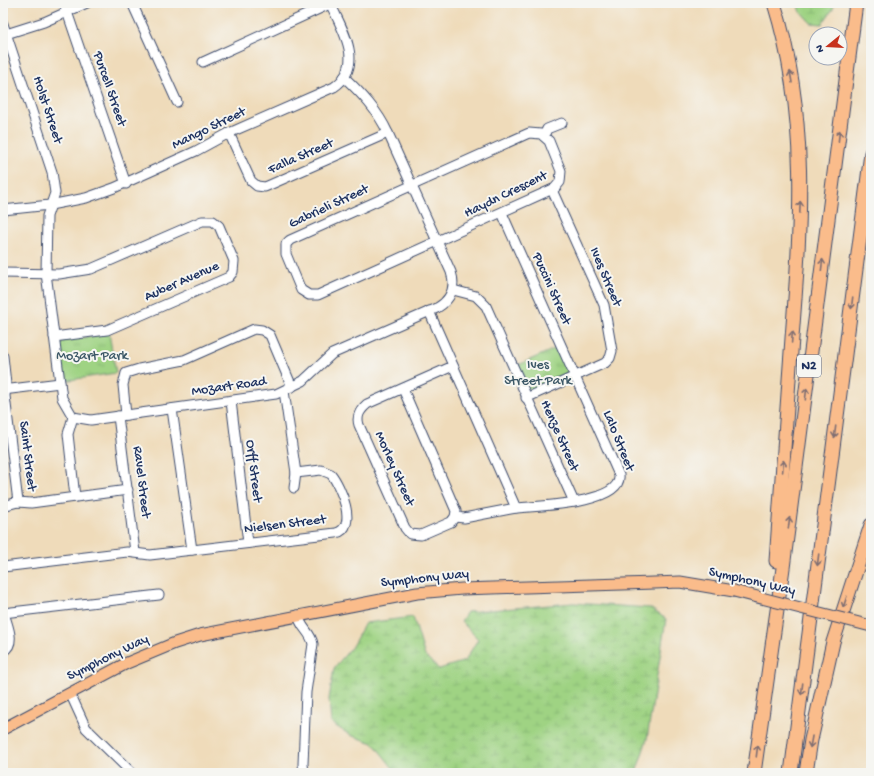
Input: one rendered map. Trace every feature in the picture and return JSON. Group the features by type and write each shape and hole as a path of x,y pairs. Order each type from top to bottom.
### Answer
{"highway":[{"path":"760,728 766,650 776,562 796,290 801,172 794,96 787,54 774,3"},
{"name":"N2","path":"754,773 785,552 856,3"},
{"name":"N2","path":"791,773 871,153"},
{"path":"806,773 811,740 833,642 871,525"}],"main road":[{"name":"Symphony Way","path":"3,729 127,663 175,643 207,633 417,593 462,589 680,582 734,591 871,626"}],"street":[{"name":"Purcell Street","path":"64,3 126,184"},
{"path":"5,34 68,12 87,3"},
{"path":"132,3 177,102"},
{"path":"203,62 330,3 350,53 349,68 344,77 358,90 381,118 453,277 453,290"},
{"name":"Holst Street","path":"3,24 5,34 52,172 55,193 50,205"},
{"name":"Mango Street","path":"3,210 50,205 86,198 126,184 200,149 229,133 334,87 344,77"},
{"path":"412,185 529,133 537,133 544,136 547,129 562,123"},
{"name":"Falla Street","path":"229,133 251,181 257,186 265,187 388,133"},
{"name":"Haydn Crescent","path":"438,243 552,190 560,182 561,171 549,141 544,136"},
{"name":"Gabrieli Street","path":"412,185 290,240 286,244 286,254 301,290 309,295 318,295 438,243"},
{"name":"Ives Street","path":"526,398 608,361 611,355 612,347 604,305 552,190"},
{"path":"50,205 47,224 46,273 63,401 73,417 68,434 75,497"},
{"name":"Puccini Street","path":"502,213 575,376"},
{"name":"Auber Avenue","path":"3,273 79,272 97,267 206,220 212,221 218,226 235,264 233,272 229,277 107,330 54,337"},
{"name":"Mozart Road","path":"73,417 91,420 122,416 266,396 288,389 307,378 332,354 429,312 445,302 453,290"},
{"name":"Henze Street","path":"453,290 476,296 486,306 574,502"},
{"path":"429,312 516,508"},
{"name":"Ravel Street","path":"135,552 122,416 123,385 126,373 184,360 254,329 262,330 270,335 288,389"},
{"name":"Saint Street","path":"3,356 4,390 18,502"},
{"name":"Morley Street","path":"452,366 365,406 358,415 359,425 408,532 415,536 421,535 452,522 455,517 464,518 483,513"},
{"name":"Lalo Street","path":"483,513 574,502 595,497 614,489 618,484 620,478 575,376"},
{"path":"4,390 60,383"},
{"path":"288,389 296,472 294,488"},
{"path":"402,389 455,508 455,517"},
{"name":"Orff Street","path":"230,401 248,543"},
{"path":"3,568 135,552 150,555 192,550 172,409"},
{"name":"Nielsen Street","path":"192,550 336,533 347,526 348,518 346,507 331,474 321,470 296,472"},
{"name":"Saint Street","path":"3,506 18,502 31,503 128,490"},
{"path":"3,651 8,647 11,640 4,613 159,595"},
{"path":"298,615 302,627 312,640 313,644 306,692 303,764 304,773"},
{"path":"70,693 86,728 132,773"}],"green space":[{"path":"798,3 834,3 833,9 822,24 811,23 799,10"},
{"name":"Mozart Park","path":"109,333 116,373 63,381 60,346 63,341"},
{"name":"Ives Street Park","path":"559,347 568,371 565,377 533,391 528,389 516,366"},
{"path":"573,603 650,608 666,619 647,739 636,773 397,773 373,743 350,735 331,723 329,699 334,668 351,648 365,623 413,617 425,656 439,669 465,661 478,639 461,621 467,612"}]}
